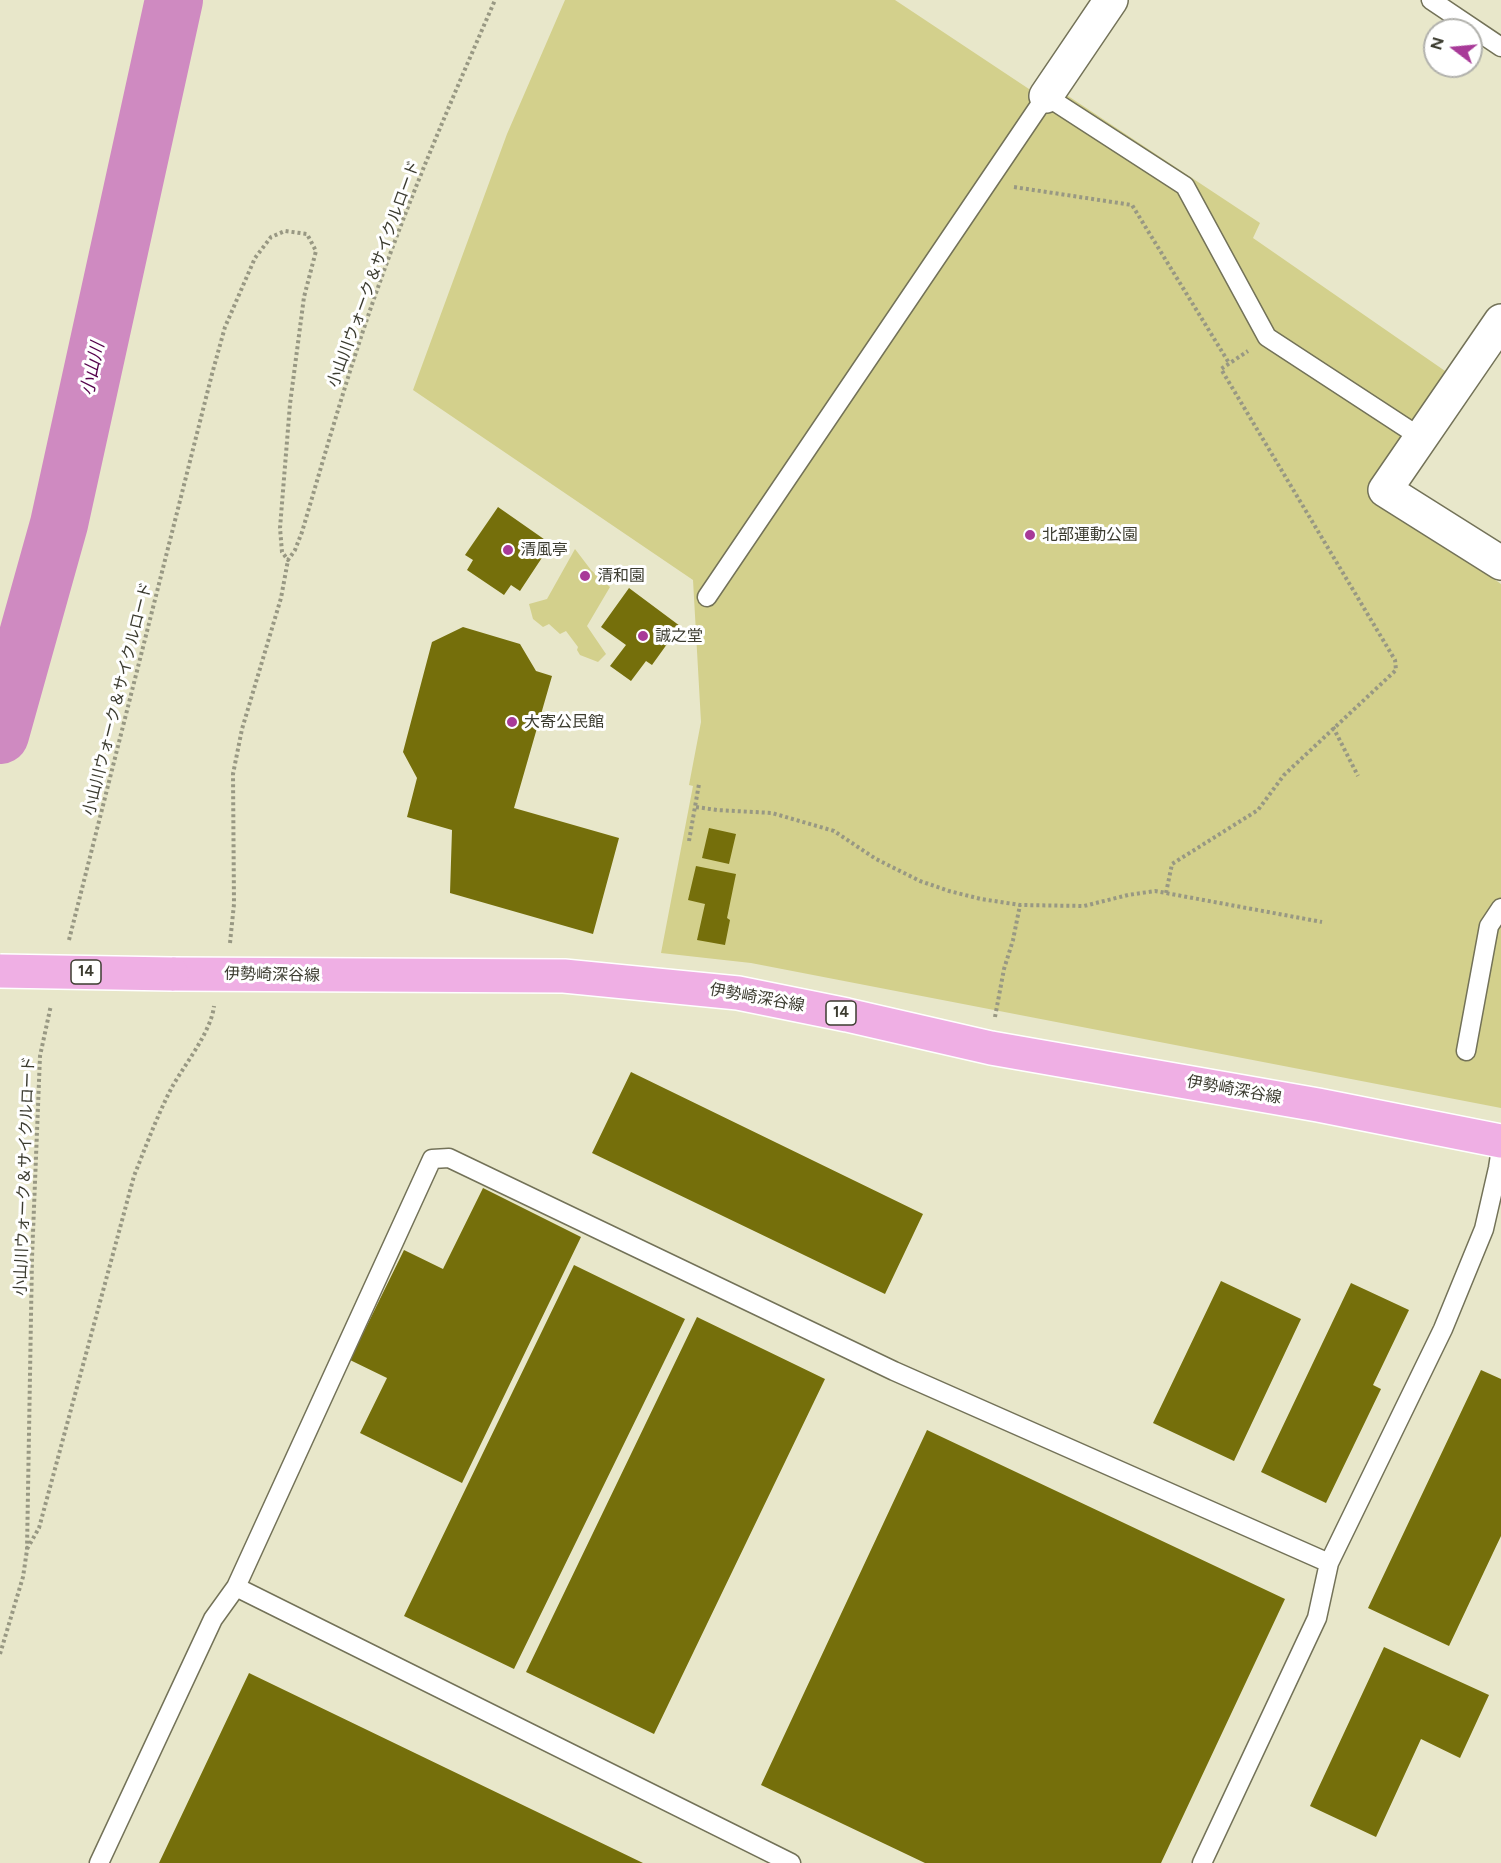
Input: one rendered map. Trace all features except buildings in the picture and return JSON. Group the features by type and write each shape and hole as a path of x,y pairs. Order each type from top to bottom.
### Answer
{"main road":[{"name":"伊勢崎深谷線","path":"0,971 564,976 738,993 848,1015 991,1048 1318,1105 1501,1141"}],"street":[{"path":"1046,96 1112,0"},
{"path":"1501,321 1385,490 1501,563"}],"lane":[{"path":"1431,0 1501,47"},
{"path":"707,597 1046,96 1185,186 1267,337 1420,437"},
{"path":"1466,1051 1490,926 1501,908"},
{"path":"1202,1863 1317,1618 1329,1563 1443,1329 1484,1229 1501,1149"},
{"path":"99,1863 213,1619 236,1587 432,1159 448,1158 894,1371 1329,1563"},
{"path":"236,1587 791,1863"}],"path":[{"name":"小山川ウォーク＆サイクルロード","path":"229,948 234,904 233,774 242,729 281,598 288,560 302,532 381,279 436,134 495,0"},
{"path":"992,176 1013,187 1132,205 1229,363 1221,369 1395,660 1396,670 1284,775 1258,810 1173,864 1166,893"},
{"name":"小山川ウォーク＆サイクルロード","path":"67,947 225,327 255,258 271,237 285,231 307,234 316,251 304,297 290,404 280,528 282,552 288,560"},
{"path":"1333,727 1358,776"},
{"path":"689,841 699,784"},
{"path":"696,807 772,813 834,831 876,859 920,881 960,894 1020,905 1084,906 1155,891 1322,922"},
{"path":"995,1018 1020,905"},
{"name":"小山川ウォーク＆サイクルロード","path":"27,1550 39,1528 134,1176 151,1131 171,1089 204,1032 213,1011 215,998"},
{"name":"小山川ウォーク＆サイクルロード","path":"0,1654 23,1578 27,1550 32,1258 40,1056 53,1000"}],"shaded area":[{"name":"北部運動公園","path":"565,0 895,0 1032,91 1062,92 1260,223 1253,238 1448,373 1370,490 1501,584 1501,1108 751,963 661,953 693,786 689,785 701,722 693,580 413,390 507,134"},
{"path":"575,549 591,570 610,587 587,626 606,654 598,662 580,655 578,647 566,631 560,634 549,624 543,627 533,619 529,604 547,599"}],"waterway":[{"name":"小山川","path":"0,735 59,524 174,0"}],"place":[{"name":"北部運動公園","path":"1030,535"},
{"name":"清風亭","path":"508,550"},
{"name":"清和園","path":"585,576"},
{"name":"誠之堂","path":"643,636"},
{"name":"大寄公民館","path":"512,722"}]}
